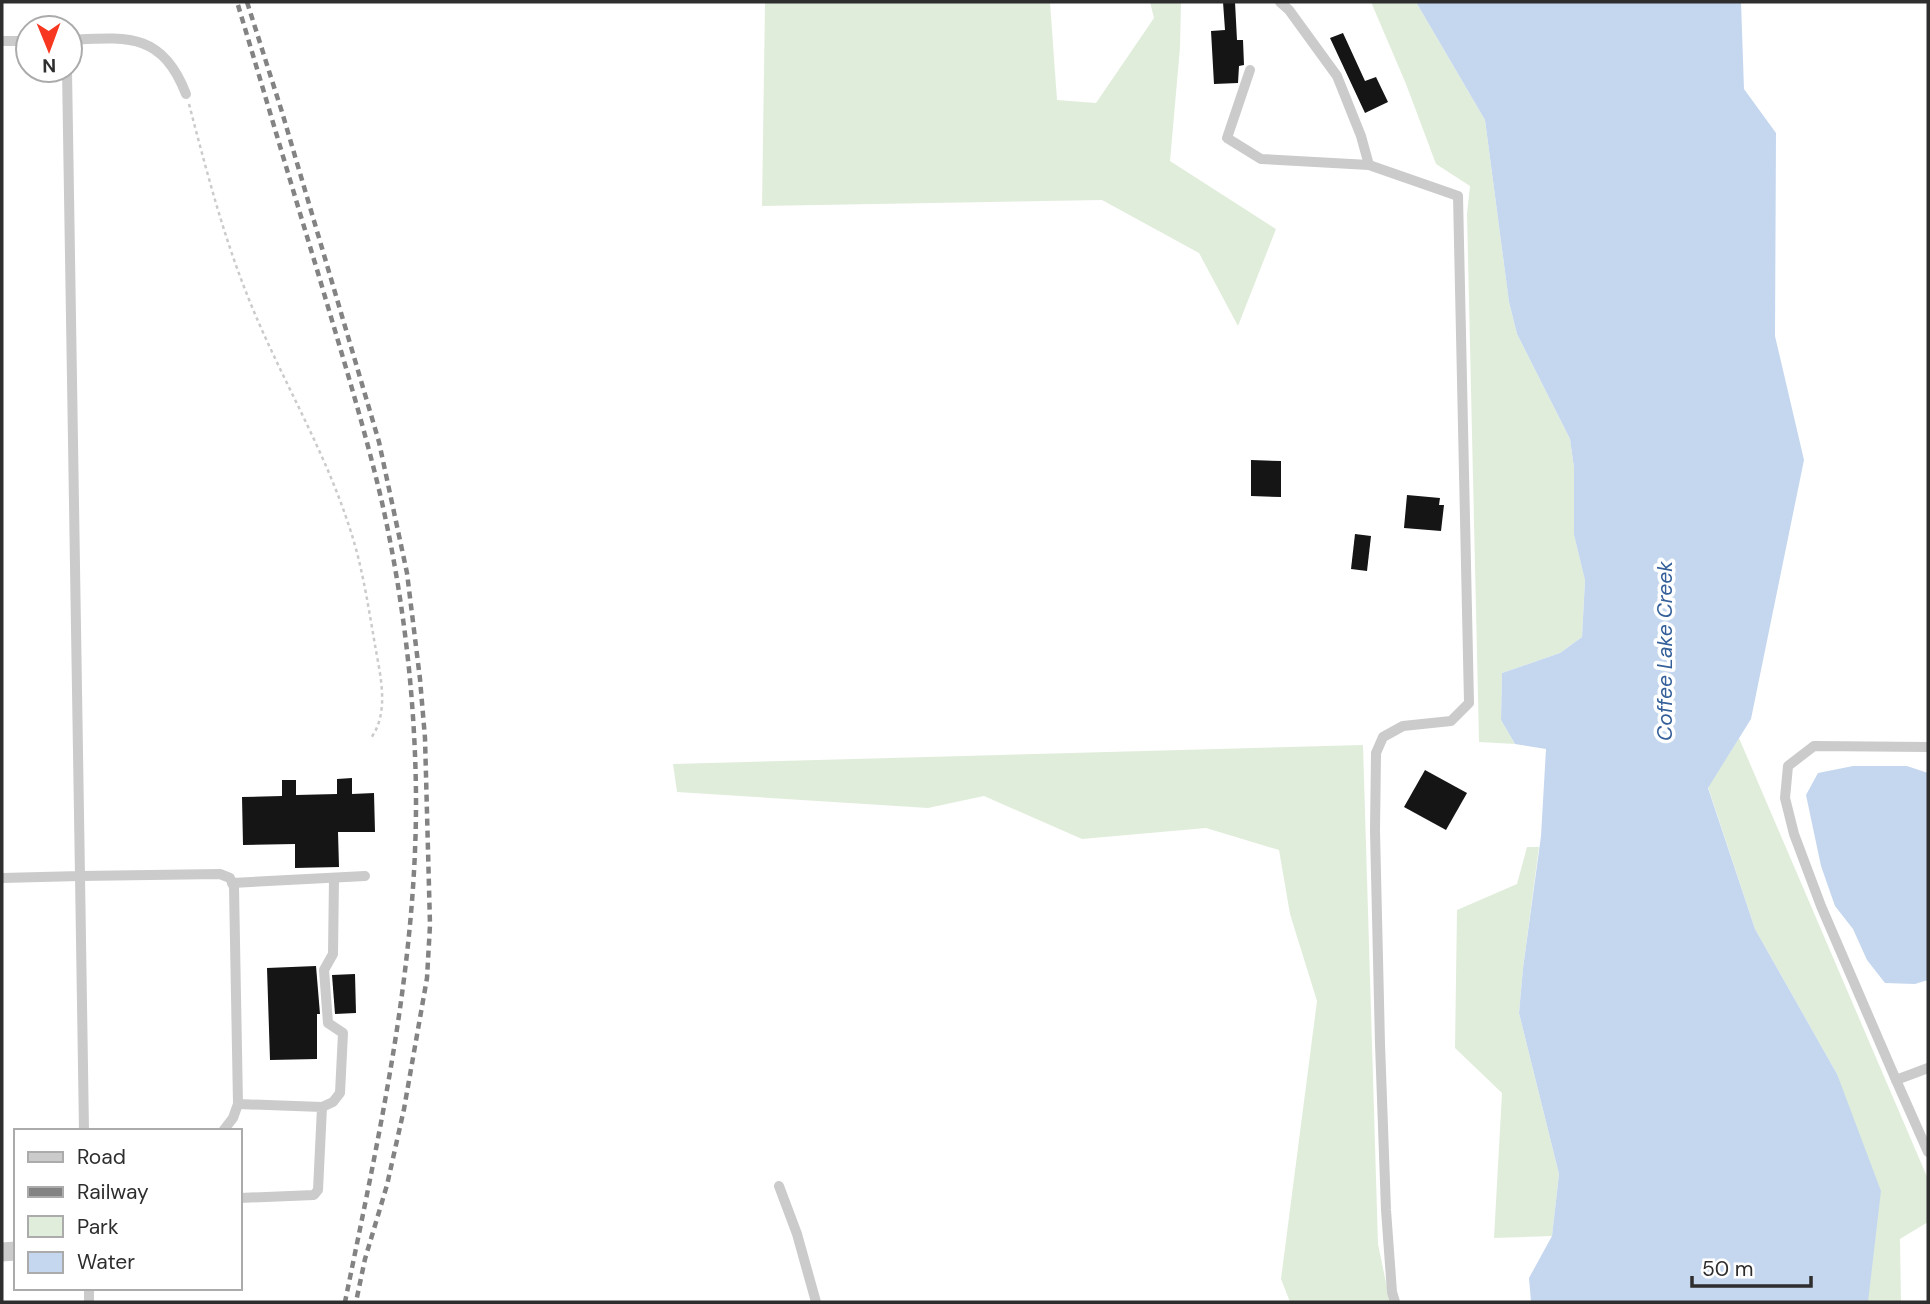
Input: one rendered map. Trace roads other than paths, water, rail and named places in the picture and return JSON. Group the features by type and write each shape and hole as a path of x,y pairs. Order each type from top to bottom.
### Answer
{"lane":[{"path":"1280,2 1289,10 1337,76 1362,136 1369,165"},
{"path":"84,39 120,37 152,47 174,67 186,94"},
{"path":"1250,70 1227,138 1261,159 1369,165 1458,196 1469,703 1451,721 1403,726 1382,737 1377,753 1375,831 1380,1044 1386,1210 1395,1302"},
{"path":"67,84 84,1129"},
{"path":"1928,747 1814,746 1788,766 1785,798 1794,834 1821,906 1928,1152"},
{"path":"2,878 220,874 230,878 237,1104 233,1118 225,1129"},
{"path":"232,883 365,876"},
{"path":"237,1104 322,1107 332,1102 340,1093 343,1032 328,1023 324,970 333,954 334,878"},
{"path":"1896,1080 1928,1068"},
{"path":"242,1198 314,1195 318,1190 322,1107"},
{"path":"779,1186 797,1234 817,1302"}],"water":[{"name":"Coffee Lake Creek","path":"1416,2 1741,2 1744,89 1776,133 1775,336 1804,460 1751,719 1708,788 1755,929 1837,1074 1881,1191 1868,1302 1531,1302 1529,1278 1552,1236 1559,1174 1519,1013 1541,836 1546,749 1515,744 1501,720 1502,673 1560,653 1582,637 1585,580 1574,535 1574,468 1570,439 1517,334 1509,302 1485,120"},
{"path":"1853,766 1907,766 1928,773 1928,980 1915,984 1885,983 1867,960 1853,929 1835,906 1821,866 1806,795 1818,773"}],"railway":[{"path":"247,2 379,442 407,573 425,738 430,925 427,978 404,1109 356,1302"},
{"path":"238,5 374,470 396,571 410,683 416,795 410,923 394,1050 345,1302"}]}
